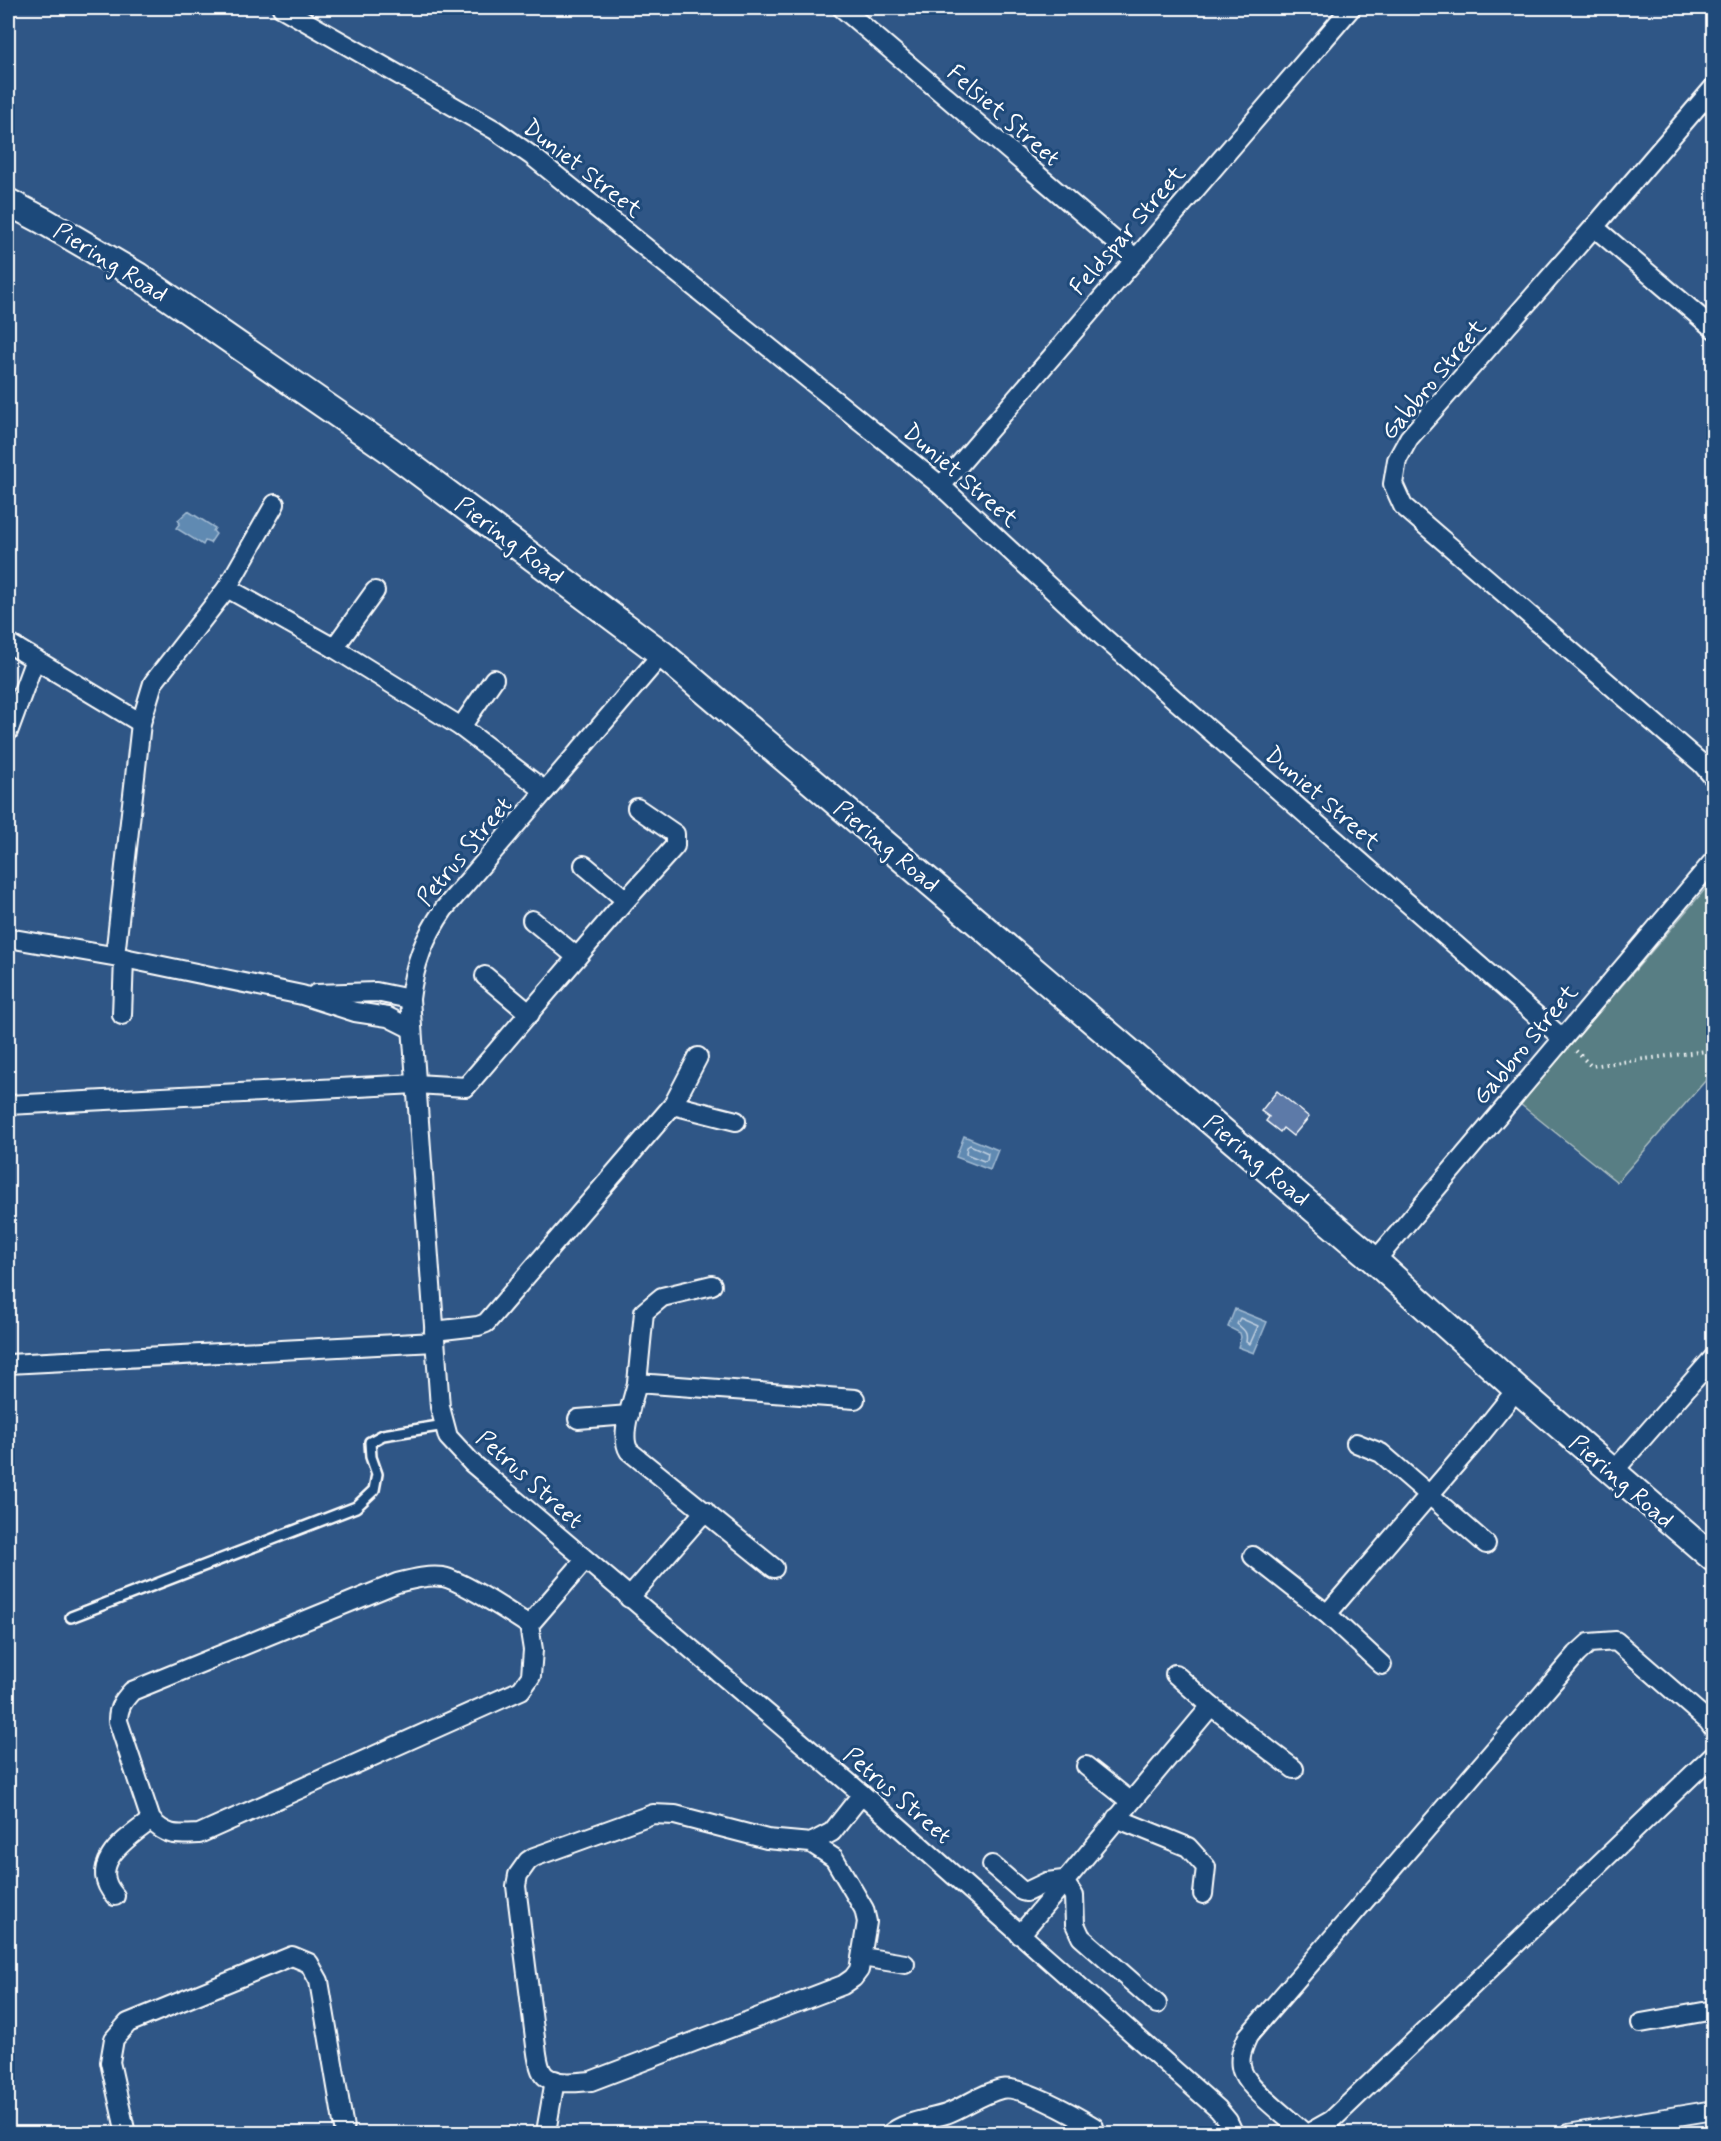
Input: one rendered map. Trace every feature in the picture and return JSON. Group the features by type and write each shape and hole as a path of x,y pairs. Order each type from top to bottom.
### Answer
{"street":[{"name":"Duniet Street","path":"282,8 514,143 941,486 1102,636 1562,1038"},
{"name":"Felsiet Street","path":"842,8 1135,258"},
{"name":"Feldspar Street","path":"941,486 1351,8"},
{"name":"Gabbro Street","path":"1713,87 1409,438 1397,460 1393,484 1403,506 1702,764 1713,778"},
{"name":"Piering Road","path":"8,202 138,276 388,449 662,654 1375,1261 1612,1473 1713,1559"},
{"path":"1594,227 1713,328"},
{"path":"122,1015 120,957 141,723 148,696 160,672 227,588 275,504"},
{"path":"227,588 334,648 461,727 545,791"},
{"path":"334,648 375,591"},
{"path":"8,643 141,723"},
{"name":"Petrus Street","path":"662,654 444,909 429,930 413,973 410,999 440,1407 448,1437 472,1463 862,1794 1218,2109 1234,2133"},
{"path":"8,732 35,659"},
{"path":"461,727 494,680"},
{"path":"8,1105 416,1084 468,1086 626,900 675,846 675,834 637,808"},
{"name":"Gabbro Street","path":"1375,1261 1713,860"},
{"path":"584,865 626,900"},
{"path":"532,920 578,957"},
{"path":"8,938 120,957 302,995 355,1012 388,1017 412,1029"},
{"path":"485,976 530,1014"},
{"path":"302,995 376,992 410,999"},
{"path":"8,1364 435,1336 486,1323 673,1105 698,1057"},
{"path":"673,1105 736,1120"},
{"path":"712,1285 662,1297 644,1312 637,1383 625,1435 626,1446 629,1451 774,1568"},
{"path":"1612,1473 1713,1357"},
{"path":"637,1383 855,1399"},
{"path":"1327,1614 1517,1389"},
{"path":"578,1419 629,1415"},
{"path":"1356,1443 1381,1453 1486,1544"},
{"path":"629,1598 705,1511"},
{"path":"1253,1556 1327,1614 1382,1665"},
{"path":"529,1625 585,1560"},
{"path":"422,1577 445,1577 463,1585 529,1625 533,1650 531,1676 521,1690 506,1698 199,1834 162,1831 151,1820 118,1721 118,1709 132,1691 398,1583 422,1577"},
{"path":"1713,1729 1708,1721 1616,1641 1589,1643 1577,1654 1248,2036 1240,2052 1242,2072 1256,2089 1306,2133 1332,2120 1713,1754"},
{"path":"1175,1674 1211,1707 1294,1769"},
{"path":"1020,1935 1211,1707"},
{"path":"1086,1766 1130,1802"},
{"path":"811,1844 831,1832 862,1794"},
{"path":"653,1814 675,1815 767,1839 811,1844 834,1858 864,1910 867,1922 862,1957 859,1970 843,1985 591,2081 567,2083 547,2079 541,2072 539,2063 516,1886 518,1875 528,1861 547,1851 653,1814"},
{"path":"1116,1818 1188,1847 1206,1867 1203,1894"},
{"path":"115,1896 105,1878 109,1858 125,1841 151,1820"},
{"path":"993,1865 1002,1875 1026,1892 1047,1882 1064,1880"},
{"path":"1064,1880 1074,1896 1075,1924 1081,1937 1157,2004"},
{"path":"126,2133 110,2062 114,2038 128,2023 292,1956 309,1963 319,1981 345,2133"},
{"path":"862,1957 905,1964"},
{"path":"1641,2023 1713,2010"},
{"path":"546,2132 555,2080"},
{"path":"890,2133 900,2126 947,2114 1003,2088 1059,2107 1094,2127"},
{"path":"1568,2133 1713,2110"}],"lane":[{"path":"70,1617 356,1507 374,1490 377,1474 371,1457 370,1442 384,1435 445,1425"}],"path":[{"path":"1562,1038 1591,1066 1713,1050"}],"green space":[{"path":"1713,880 1713,1072 1617,1182 1520,1104"}],"water":[{"path":"188,511 215,528 213,531 216,534 210,543 205,541 203,545 176,528 180,523 178,520"},
{"path":"964,1136 998,1150 990,1170 956,1157"},
{"path":"1235,1309 1267,1322 1254,1353 1238,1347 1240,1333 1228,1327"}],"building":[{"path":"1277,1091 1309,1117 1293,1136 1283,1128 1280,1132 1266,1121 1269,1117 1261,1111"}]}
